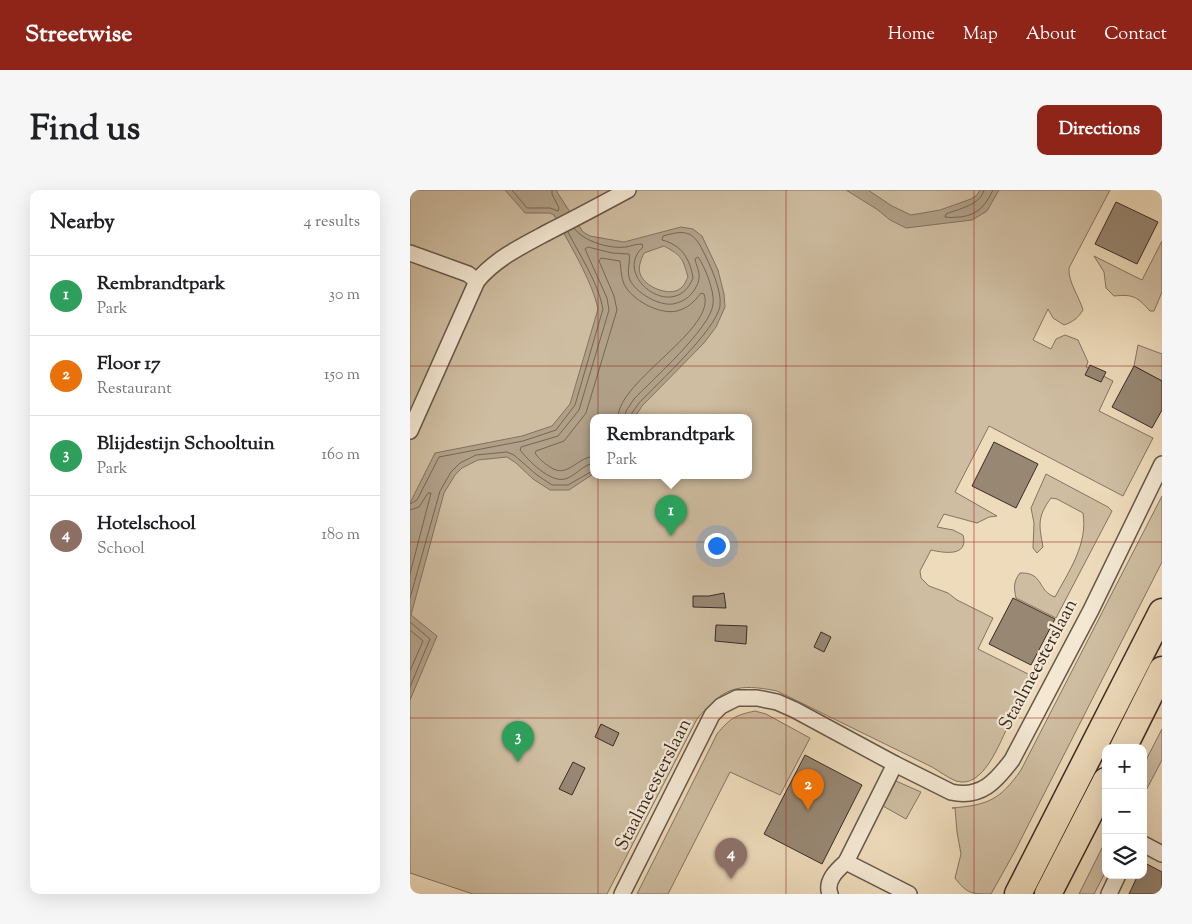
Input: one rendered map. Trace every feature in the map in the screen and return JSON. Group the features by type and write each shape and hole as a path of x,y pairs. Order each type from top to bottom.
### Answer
{"highway":[{"path":"1018,894 1162,612"},
{"path":"1124,744 1162,670"},
{"path":"1048,894 1102,789"},
{"path":"1006,894 1040,850"},
{"path":"1057,894 1068,855"}],"street":[{"path":"410,431 477,281 495,263 552,230 628,190"},
{"path":"410,253 468,274 477,281"},
{"name":"Staalmeesterslaan","path":"622,894 712,715 721,706 737,698 757,698 777,702 796,710 951,792 959,794 975,793 997,780 1012,760 1091,610 1162,464"},
{"path":"830,894 828,887 830,880 846,862 895,764"},
{"path":"1147,846 1162,854"},
{"path":"846,862 909,894"},
{"path":"1109,894 1116,879"}],"shaded area":[{"path":"410,190 1110,190 1069,268 1072,284 1083,310 1070,323 1064,325 1053,318 1048,309 1033,340 1051,349 1056,339 1065,335 1078,340 1088,362 1086,367 1113,381 1099,411 1153,438 1123,496 989,426 955,492 997,516 989,517 977,523 944,514 937,527 953,530 963,535 964,542 962,547 954,552 931,550 920,571 921,578 929,586 948,593 957,600 993,618 978,649 1032,676 1032,680 1009,721 996,751 983,771 975,778 966,782 956,781 932,767 777,691 751,688 732,690 715,700 697,719 607,894 473,894 410,873"},
{"path":"1162,241 1162,292 1154,311 1150,311 1142,302 1131,296 1114,296 1106,288 1104,272 1094,256 1142,280"},
{"path":"1138,345 1162,354 1162,381 1134,366"},
{"path":"1046,474 1108,507 1112,511 1056,618 1016,598 1015,588 1016,579 1020,573 1028,573 1037,579 1045,591 1055,597 1076,557 1083,536 1083,513 1057,499 1051,498 1043,511 1040,521 1043,547 1037,553 1033,548 1034,523 1031,508"},
{"path":"1162,496 1162,562 1015,851 991,894 970,892 955,878 961,854 955,808 952,808 984,803 992,799 1006,788 1021,770"},
{"path":"755,711 766,714 810,738 780,795 730,772 668,894 637,894 717,734 734,718"},
{"path":"1162,729 1162,760 1147,788 1147,758"},
{"path":"896,781 921,792 906,819 883,806"},
{"path":"1102,848 1102,879 1094,894 1079,894"}],"water":[{"path":"505,190 557,190 583,232 590,236 624,242 681,227 693,229 702,236 718,270 725,307 716,327 704,343 642,406 637,414 590,414 590,476 569,490 550,490 533,479 507,457 478,460 462,468 455,475 444,493 411,615 437,636 410,700 410,503 435,453 522,436 552,426 570,404 598,309 585,274 554,215 550,213 525,213","holes":["664,246 678,255 688,277 684,285 678,290 666,292 654,288 641,276 639,267 644,253"]},
{"path":"846,190 868,190 892,206 911,215 940,210 971,199 980,190 999,190 987,211 972,220 906,228 890,220 878,210"}],"building":[{"path":"1116,202 1158,222 1137,264 1095,244"},
{"path":"1090,365 1106,372 1101,382 1085,375"},
{"path":"1134,366 1162,381 1162,410 1152,428 1112,407"},
{"path":"994,442 1038,464 1016,508 972,486"},
{"path":"724,593 726,608 693,607 693,596 709,596"},
{"path":"1013,598 1055,619 1031,665 989,644"},
{"path":"716,625 747,626 746,644 715,641"},
{"path":"821,632 831,637 824,652 814,647"},
{"path":"601,724 619,733 613,746 595,737"},
{"path":"805,755 862,785 822,864 764,834"},
{"path":"573,762 585,768 572,795 559,789"},
{"path":"1147,864 1162,872 1162,894 1129,894 1136,879 1147,879"}],"place":[{"name":"Rembrandtpark","path":"671,536"},
{"name":"Blijdestijn Schooltuin","path":"518,762"},
{"name":"Floor 17","path":"808,810"},
{"name":"Hotelschool","path":"731,879"}]}
